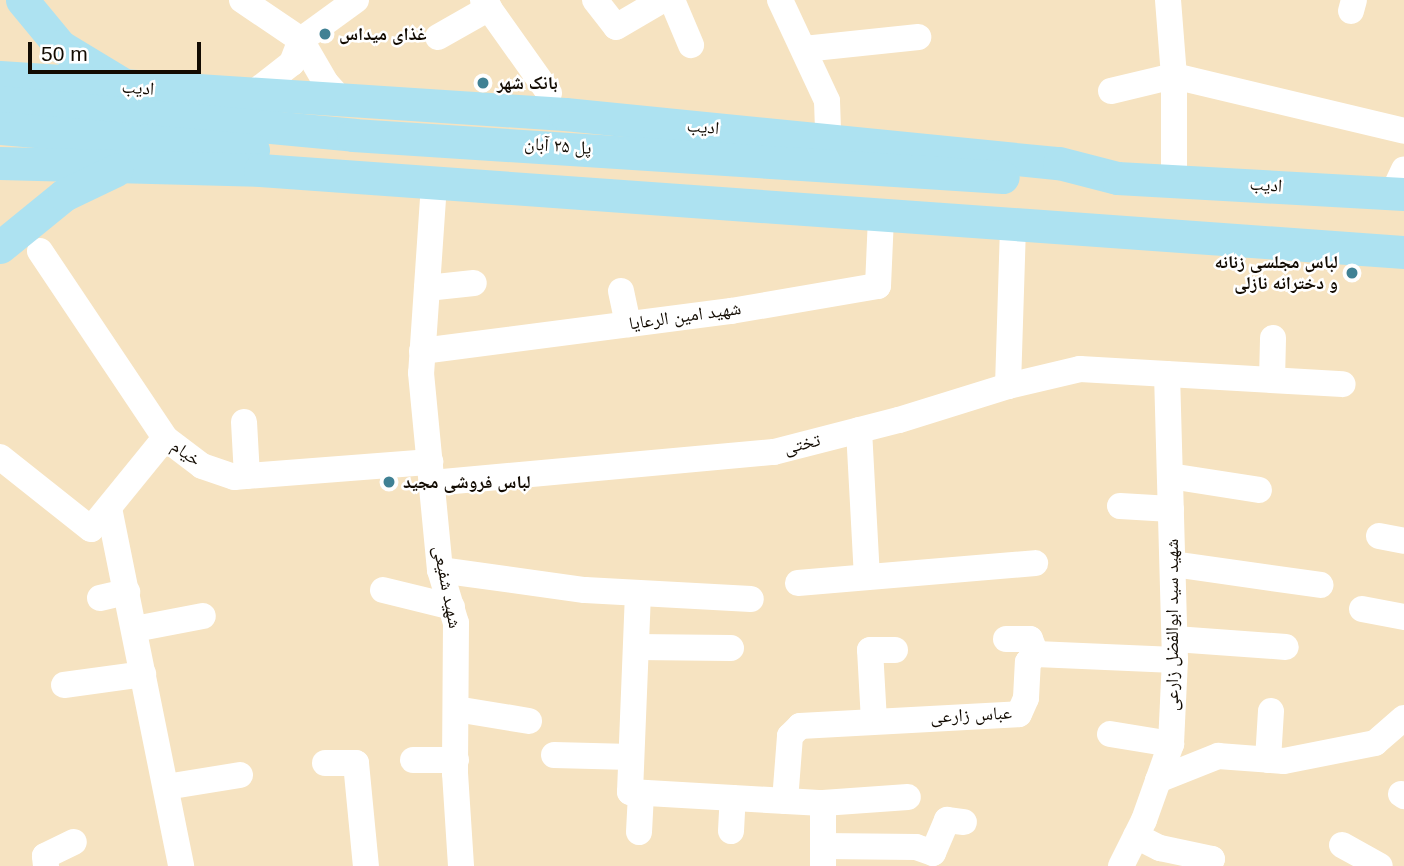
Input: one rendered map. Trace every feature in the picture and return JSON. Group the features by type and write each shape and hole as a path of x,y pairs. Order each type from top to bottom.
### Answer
{"main road":[{"path":"22,0 60,46 129,88"},
{"name":"ادیب","path":"0,77 344,103 565,114 1059,163 1117,178 1400,185"},
{"path":"251,94 220,127 226,150 236,161 260,170"},
{"name":"پل ۲۵ آبان","path":"0,102 353,135 917,174 1117,178"},
{"path":"0,128 349,158 558,170 969,207 1067,220 1104,233"},
{"path":"0,163 260,170 1013,227 1404,252"},
{"path":"0,247 64,194 125,167"}],"street":[{"path":"242,0 301,40 326,83 344,103"},
{"path":"251,94 292,63 301,40 356,0"},
{"path":"596,0 616,27 662,0"},
{"path":"672,0 691,46"},
{"path":"780,0 827,101 828,139"},
{"path":"1168,0 1174,76 1174,179"},
{"path":"438,37 486,4 549,93"},
{"path":"804,49 918,37"},
{"path":"1111,91 1174,76 1404,131"},
{"name":"شهید شفیعی","path":"435,184 422,351 440,570 456,623 456,760 461,866"},
{"name":"شهید امین الرعایا","path":"422,351 628,324 878,286 881,217"},
{"path":"1008,386 1013,227"},
{"name":"خیام","path":"40,251 164,438 202,466 234,477 431,473"},
{"path":"427,288 474,283"},
{"path":"621,291 628,324"},
{"path":"1272,380 1273,338"},
{"name":"تختی","path":"431,473 774,452 1008,386 1080,369 1343,384"},
{"name":"شهید سید ابوالفضل زارعی","path":"1121,866 1136,836 1171,744 1175,649 1167,374"},
{"path":"244,422 247,476"},
{"path":"859,430 867,577"},
{"path":"0,457 91,528 164,438"},
{"path":"1170,477 1259,490"},
{"path":"1120,506 1171,509"},
{"path":"109,508 181,866"},
{"path":"798,583 1035,563"},
{"path":"1173,564 1321,585"},
{"path":"440,570 638,593 751,599"},
{"path":"383,590 452,607"},
{"path":"100,598 127,592"},
{"path":"638,593 631,757 639,832"},
{"path":"1362,609 1404,617"},
{"path":"135,629 203,616"},
{"path":"1006,639 1030,639 1036,654 1286,647"},
{"path":"636,647 731,648"},
{"path":"874,720 870,650 895,650"},
{"name":"عباس زارعی","path":"785,801 790,736 800,726 1019,714 1026,698 1028,662 1036,654"},
{"path":"64,685 142,674"},
{"path":"456,709 529,721"},
{"path":"1268,760 1271,710"},
{"path":"1158,779 1218,756 1284,761 1375,743 1404,718"},
{"path":"1110,734 1171,744"},
{"path":"554,755 631,757"},
{"path":"413,760 456,760"},
{"path":"325,763 356,763 366,866"},
{"path":"166,787 240,775"},
{"path":"635,792 823,803 908,797"},
{"path":"731,831 733,798"},
{"path":"823,803 823,856 916,847 933,853 947,820 964,822"},
{"path":"1136,836 1160,848 1212,859 1209,866"},
{"path":"46,866 45,856 74,842"},
{"path":"1342,845 1380,866"}],"place":[{"name":"غذای میداس","path":"325,34"},
{"name":"بانک شهر","path":"483,83"},
{"name":"لباس مجلسی زنانه و دخترانه نازلی","path":"1352,273"},
{"name":"لباس فروشی مجید","path":"389,482"}]}
